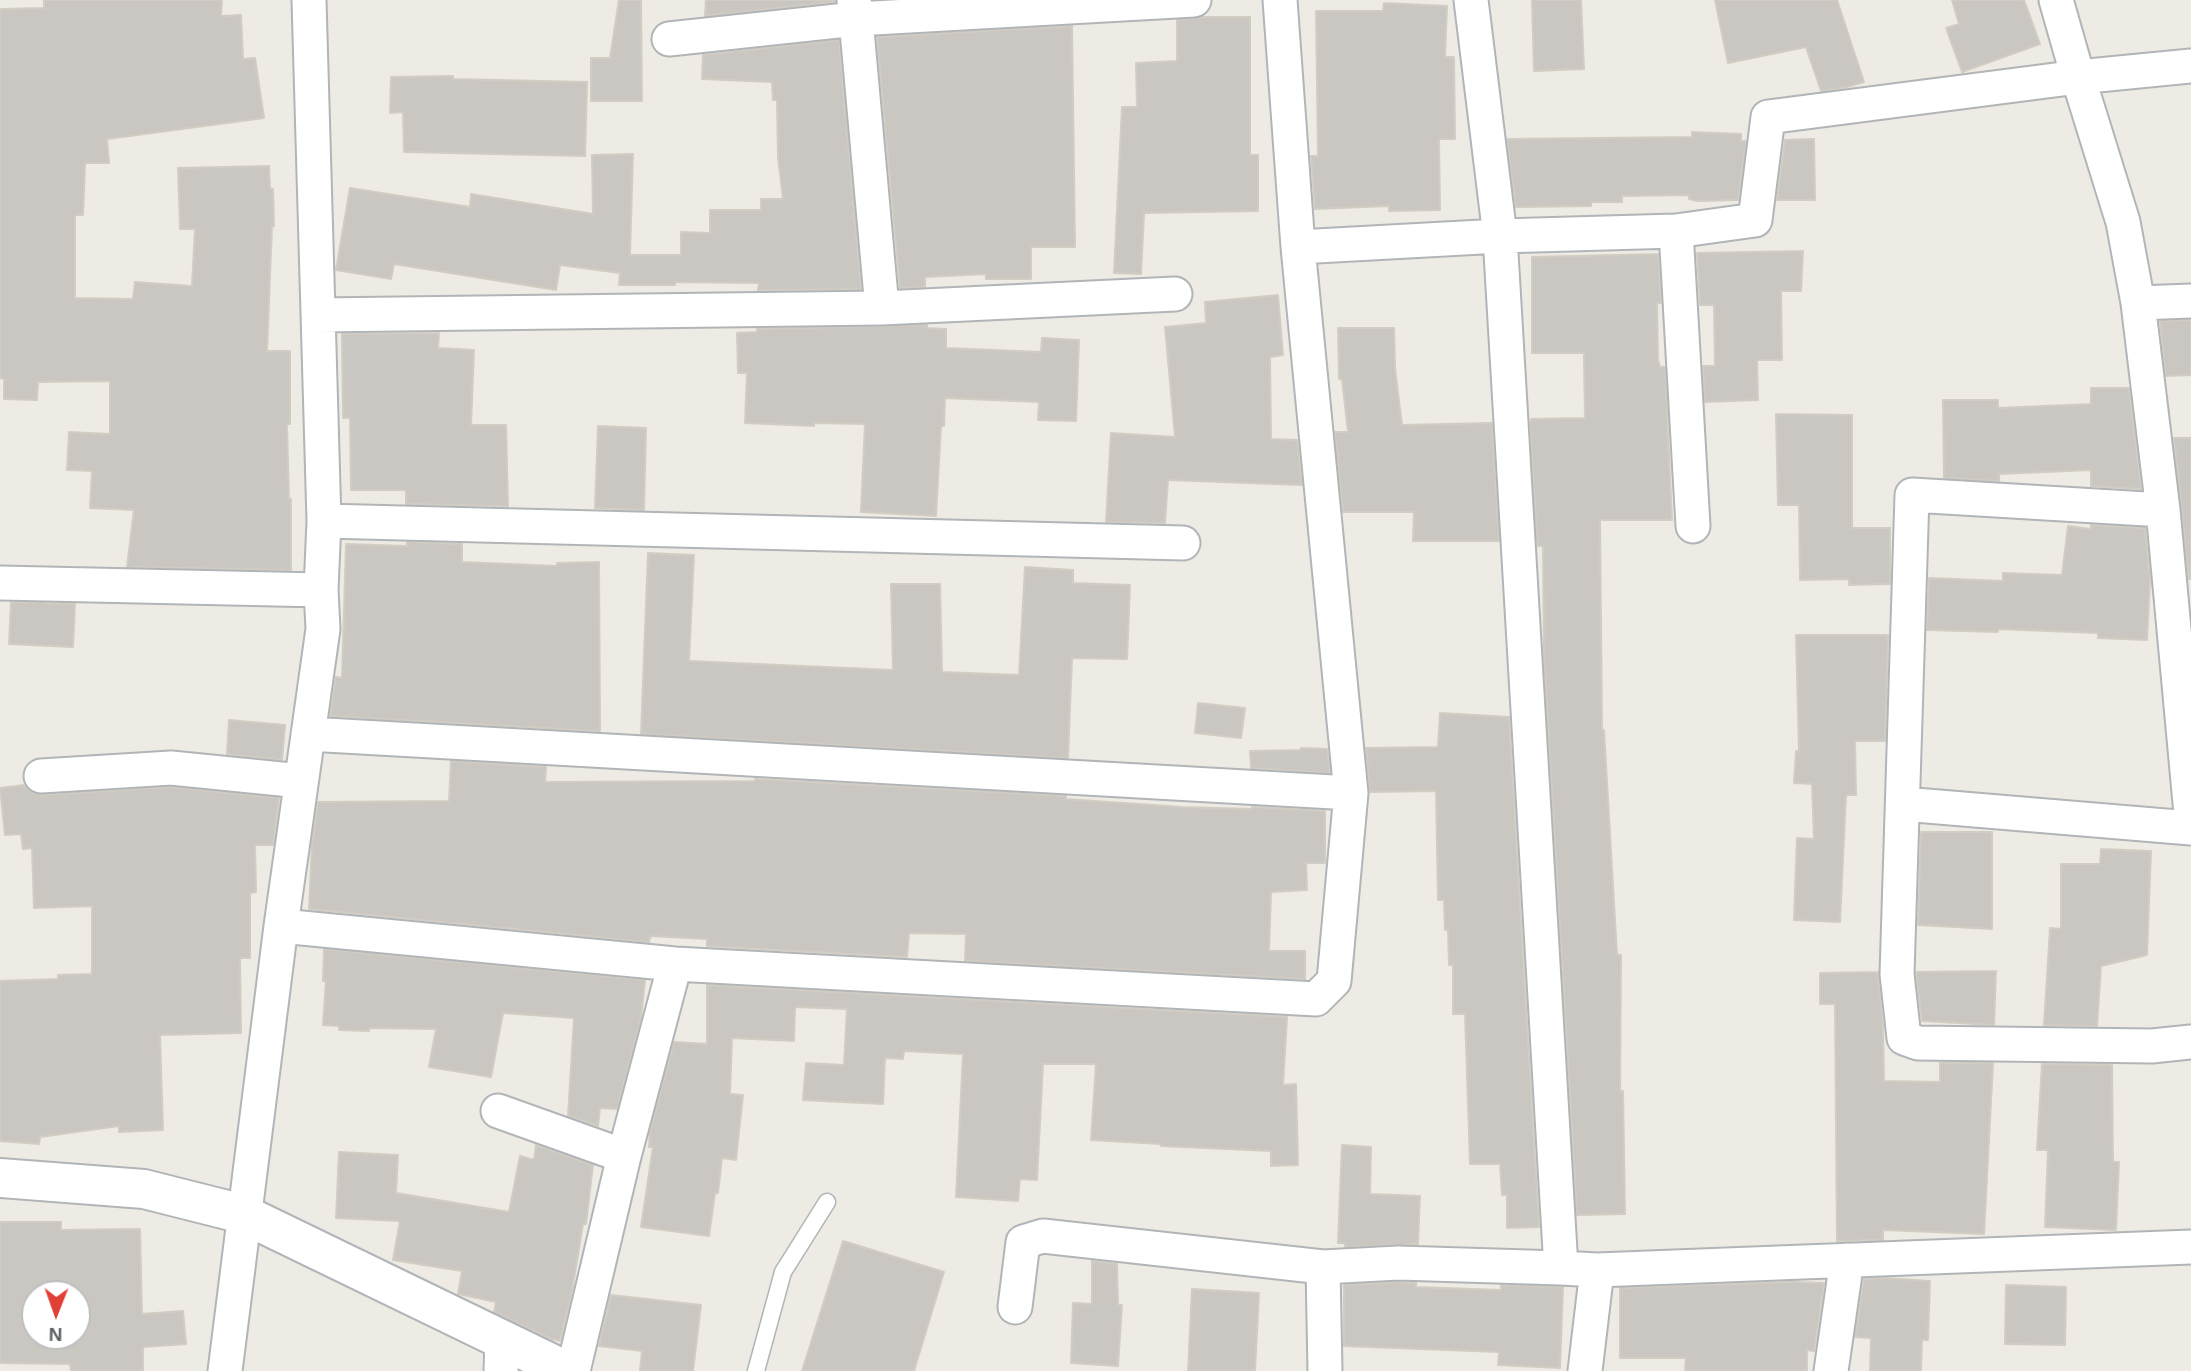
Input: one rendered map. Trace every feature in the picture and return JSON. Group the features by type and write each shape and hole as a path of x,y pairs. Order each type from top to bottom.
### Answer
{"street":[{"path":"225,1371 281,926 323,629 321,590 324,521 309,0"},
{"path":"669,39 855,9 1194,0"},
{"path":"281,926 675,964 1316,999 1334,981 1350,793 1298,247 1280,0"},
{"path":"1471,0 1500,236 1560,1268"},
{"path":"2056,0 2123,222 2138,303 2163,510 2191,814"},
{"path":"855,9 882,308"},
{"path":"1298,247 1500,236 1676,231 1755,220 1768,117 2078,77 2191,66"},
{"path":"1676,231 1693,526"},
{"path":"318,315 882,308 1175,294"},
{"path":"2138,303 2191,301"},
{"path":"2163,510 1912,495 1897,974 1904,1038 1918,1043 2152,1046 2191,1042"},
{"path":"324,521 1183,543"},
{"path":"0,583 321,590"},
{"path":"308,734 1350,793"},
{"path":"41,776 171,768 301,781"},
{"path":"1903,804 2191,828"},
{"path":"573,1371 624,1156 675,964"},
{"path":"498,1111 624,1156"},
{"path":"0,1178 144,1189 243,1214 502,1355 567,1371"},
{"path":"1015,1307 1023,1242 1043,1236 1323,1267 1398,1263 1597,1270 2191,1247"},
{"path":"1831,1371 1847,1260"},
{"path":"1323,1267 1325,1371"},
{"path":"1585,1371 1597,1270"}],"lane":[{"path":"757,1371 782,1272 827,1202"}],"building":[{"path":"44,0 222,0 221,16 241,15 243,59 255,58 264,118 107,139 109,163 85,163 83,215 75,215 75,298 133,299 135,282 192,286 195,229 180,229 178,168 269,166 274,226 267,351 290,351 290,424 287,424 291,570 127,567 134,510 90,508 92,471 67,470 69,432 110,434 110,381 38,382 37,400 4,399 4,379 0,378 0,9 44,8"},
{"path":"619,0 641,0 642,101 591,101 591,58 610,58"},
{"path":"706,0 835,0 835,2 705,16"},
{"path":"1532,0 1581,0 1584,69 1534,71"},
{"path":"1715,0 1837,0 1864,82 1821,91 1806,47 1728,63"},
{"path":"1952,0 2024,0 2040,44 1962,72 1946,28 1959,24"},
{"path":"1384,3 1447,6 1445,57 1454,57 1455,139 1439,139 1440,210 1389,211 1389,206 1315,209 1311,156 1318,156 1316,11 1383,11"},
{"path":"1250,17 1250,155 1258,155 1258,211 1144,213 1141,274 1114,273 1122,107 1137,107 1136,63 1177,61 1177,20"},
{"path":"1072,26 1075,247 1031,247 1031,279 986,279 986,274 925,277 925,287 900,288 877,37"},
{"path":"839,40 861,289 758,290 759,283 675,282 675,285 619,285 620,273 560,265 556,290 394,264 391,279 336,270 350,188 470,207 471,194 593,214 592,155 633,154 630,255 681,255 681,232 710,233 710,210 761,210 761,199 783,199 778,158 777,100 773,100 772,82 702,79 703,55"},
{"path":"453,76 453,79 587,82 585,156 404,152 403,112 390,113 391,77"},
{"path":"1692,132 1741,134 1741,141 1746,141 1738,200 1697,201 1689,199 1689,195 1622,196 1622,202 1591,202 1591,206 1516,207 1507,139 1692,137"},
{"path":"1814,139 1815,200 1777,200 1785,140"},
{"path":"1803,251 1801,291 1781,291 1782,360 1757,360 1758,400 1705,402 1703,366 1715,366 1714,305 1700,305 1697,253"},
{"path":"1658,254 1661,303 1657,303 1658,360 1660,367 1665,367 1672,520 1600,520 1602,730 1617,955 1621,955 1620,1091 1623,1091 1625,1214 1577,1215 1544,656 1543,546 1538,546 1537,541 1530,423 1531,419 1585,418 1584,353 1532,353 1532,257"},
{"path":"1278,295 1283,355 1270,357 1271,439 1297,440 1302,485 1168,480 1165,523 1106,522 1111,433 1175,437 1165,327 1206,323 1205,302"},
{"path":"2191,320 2191,375 2166,376 2160,321"},
{"path":"927,325 927,328 946,329 946,348 1041,352 1042,338 1079,340 1076,421 1038,420 1039,402 945,398 936,516 861,512 865,424 814,423 814,426 745,423 747,373 738,373 737,333 757,332 757,329"},
{"path":"1338,328 1394,328 1395,368 1402,425 1492,423 1499,541 1413,541 1414,512 1343,512 1335,432 1348,432 1342,379 1339,379"},
{"path":"439,333 438,348 474,350 471,425 506,425 508,506 406,504 406,490 351,490 350,418 343,418 342,334"},
{"path":"2091,388 2129,388 2141,489 2091,486 2091,470 1999,474 1999,481 1944,478 1943,400 1998,400 1998,408 2091,404"},
{"path":"1776,414 1852,415 1852,528 1890,528 1890,584 1849,585 1849,579 1800,580 1799,505 1778,505"},
{"path":"598,426 646,428 644,510 595,508"},
{"path":"2174,438 2191,438 2191,579 2189,579"},
{"path":"2091,525 2145,528 2150,580 2147,640 2098,638 2098,633 1998,629 1998,632 1927,630 1929,578 2003,581 2003,573 2062,575 2068,526 2091,529"},
{"path":"407,542 462,544 462,562 557,566 557,563 599,562 600,731 330,716 336,677 342,678 346,544 407,546"},
{"path":"648,553 694,555 689,661 893,670 891,584 940,584 942,672 1019,675 1025,567 1073,570 1073,583 1130,585 1127,659 1072,658 1068,758 641,734"},
{"path":"11,602 75,604 73,647 9,644"},
{"path":"1796,635 1888,635 1885,741 1855,741 1856,795 1846,795 1840,922 1794,920 1797,838 1814,839 1812,784 1794,783 1796,751 1799,752"},
{"path":"1198,703 1245,708 1241,738 1195,733"},
{"path":"1440,713 1509,717 1539,1227 1507,1228 1507,1195 1502,1195 1500,1164 1470,1164 1465,1014 1453,1014 1453,965 1449,965 1444,900 1438,900 1436,791 1370,792 1366,748 1438,747"},
{"path":"229,720 285,725 282,760 227,754"},
{"path":"1327,749 1330,773 1251,768 1250,751"},
{"path":"451,761 546,767 545,782 755,779 1066,796 1066,799 1182,807 1325,811 1325,863 1306,863 1307,890 1271,892 1269,951 1305,951 1305,979 965,961 966,934 909,933 907,957 707,946 707,939 651,936 649,942 309,909 312,844 318,802 449,801"},
{"path":"24,785 32,793 42,795 171,787 279,798 273,845 255,845 256,892 250,893 250,958 240,958 241,1033 160,1035 163,1130 119,1132 119,1126 40,1137 39,1144 0,1141 0,981 58,979 58,975 92,974 92,906 34,908 32,848 23,849 21,834 5,835 0,788"},
{"path":"1921,832 1992,832 1992,929 1918,925"},
{"path":"2101,849 2151,851 2147,955 2101,966 2097,1026 2044,1025 2050,928 2061,929 2061,864 2100,864"},
{"path":"324,949 645,980 641,1018 617,1109 600,1108 598,1126 568,1116 574,1018 503,1013 491,1077 429,1067 436,1029 339,1030 339,1026 323,1025 326,981 323,981"},
{"path":"1996,971 1994,1025 1922,1021 1916,972"},
{"path":"1878,972 1884,1081 1940,1082 1940,1063 1993,1063 1984,1234 1883,1230 1883,1240 1837,1241 1835,1004 1820,1004 1820,973"},
{"path":"707,985 1287,1017 1283,1085 1296,1084 1298,1165 1271,1166 1271,1151 1091,1140 1096,1064 1043,1064 1037,1180 1020,1179 1018,1201 956,1197 963,1054 904,1051 903,1059 885,1058 883,1104 803,1100 806,1063 844,1065 847,1009 795,1007 794,1041 732,1038 730,1094 743,1095 736,1160 722,1158 709,1236 641,1227 653,1147 649,1147 650,1131 674,1042 707,1044"},
{"path":"2042,1064 2112,1065 2113,1162 2119,1162 2116,1230 2045,1227 2048,1150 2037,1150"},
{"path":"536,1145 593,1165 586,1224 583,1224 572,1291 560,1341 494,1312 496,1302 458,1294 462,1271 393,1260 400,1221 336,1218 339,1152 398,1155 396,1193 509,1212 520,1156 534,1160"},
{"path":"1342,1145 1371,1147 1370,1194 1420,1196 1418,1244 1345,1247 1345,1243 1338,1243"},
{"path":"0,1222 61,1222 61,1230 140,1229 142,1314 183,1311 186,1344 143,1347 143,1371 71,1371 70,1364 0,1363"},
{"path":"843,1241 944,1272 914,1371 802,1371"},
{"path":"1092,1261 1117,1264 1118,1305 1122,1305 1118,1366 1071,1363 1073,1303 1092,1304"},
{"path":"1864,1279 1930,1281 1928,1340 1922,1340 1921,1371 1870,1371 1871,1338 1855,1337"},
{"path":"1416,1283 1416,1287 1501,1290 1501,1285 1563,1287 1560,1368 1498,1365 1499,1352 1344,1346 1344,1285"},
{"path":"1824,1283 1814,1351 1807,1350 1807,1371 1685,1371 1686,1358 1620,1358 1620,1288"},
{"path":"2006,1285 2066,1287 2065,1345 2005,1344"},
{"path":"1192,1289 1259,1293 1255,1371 1188,1371"},
{"path":"611,1295 701,1305 693,1371 640,1371 642,1351 599,1346"}]}
